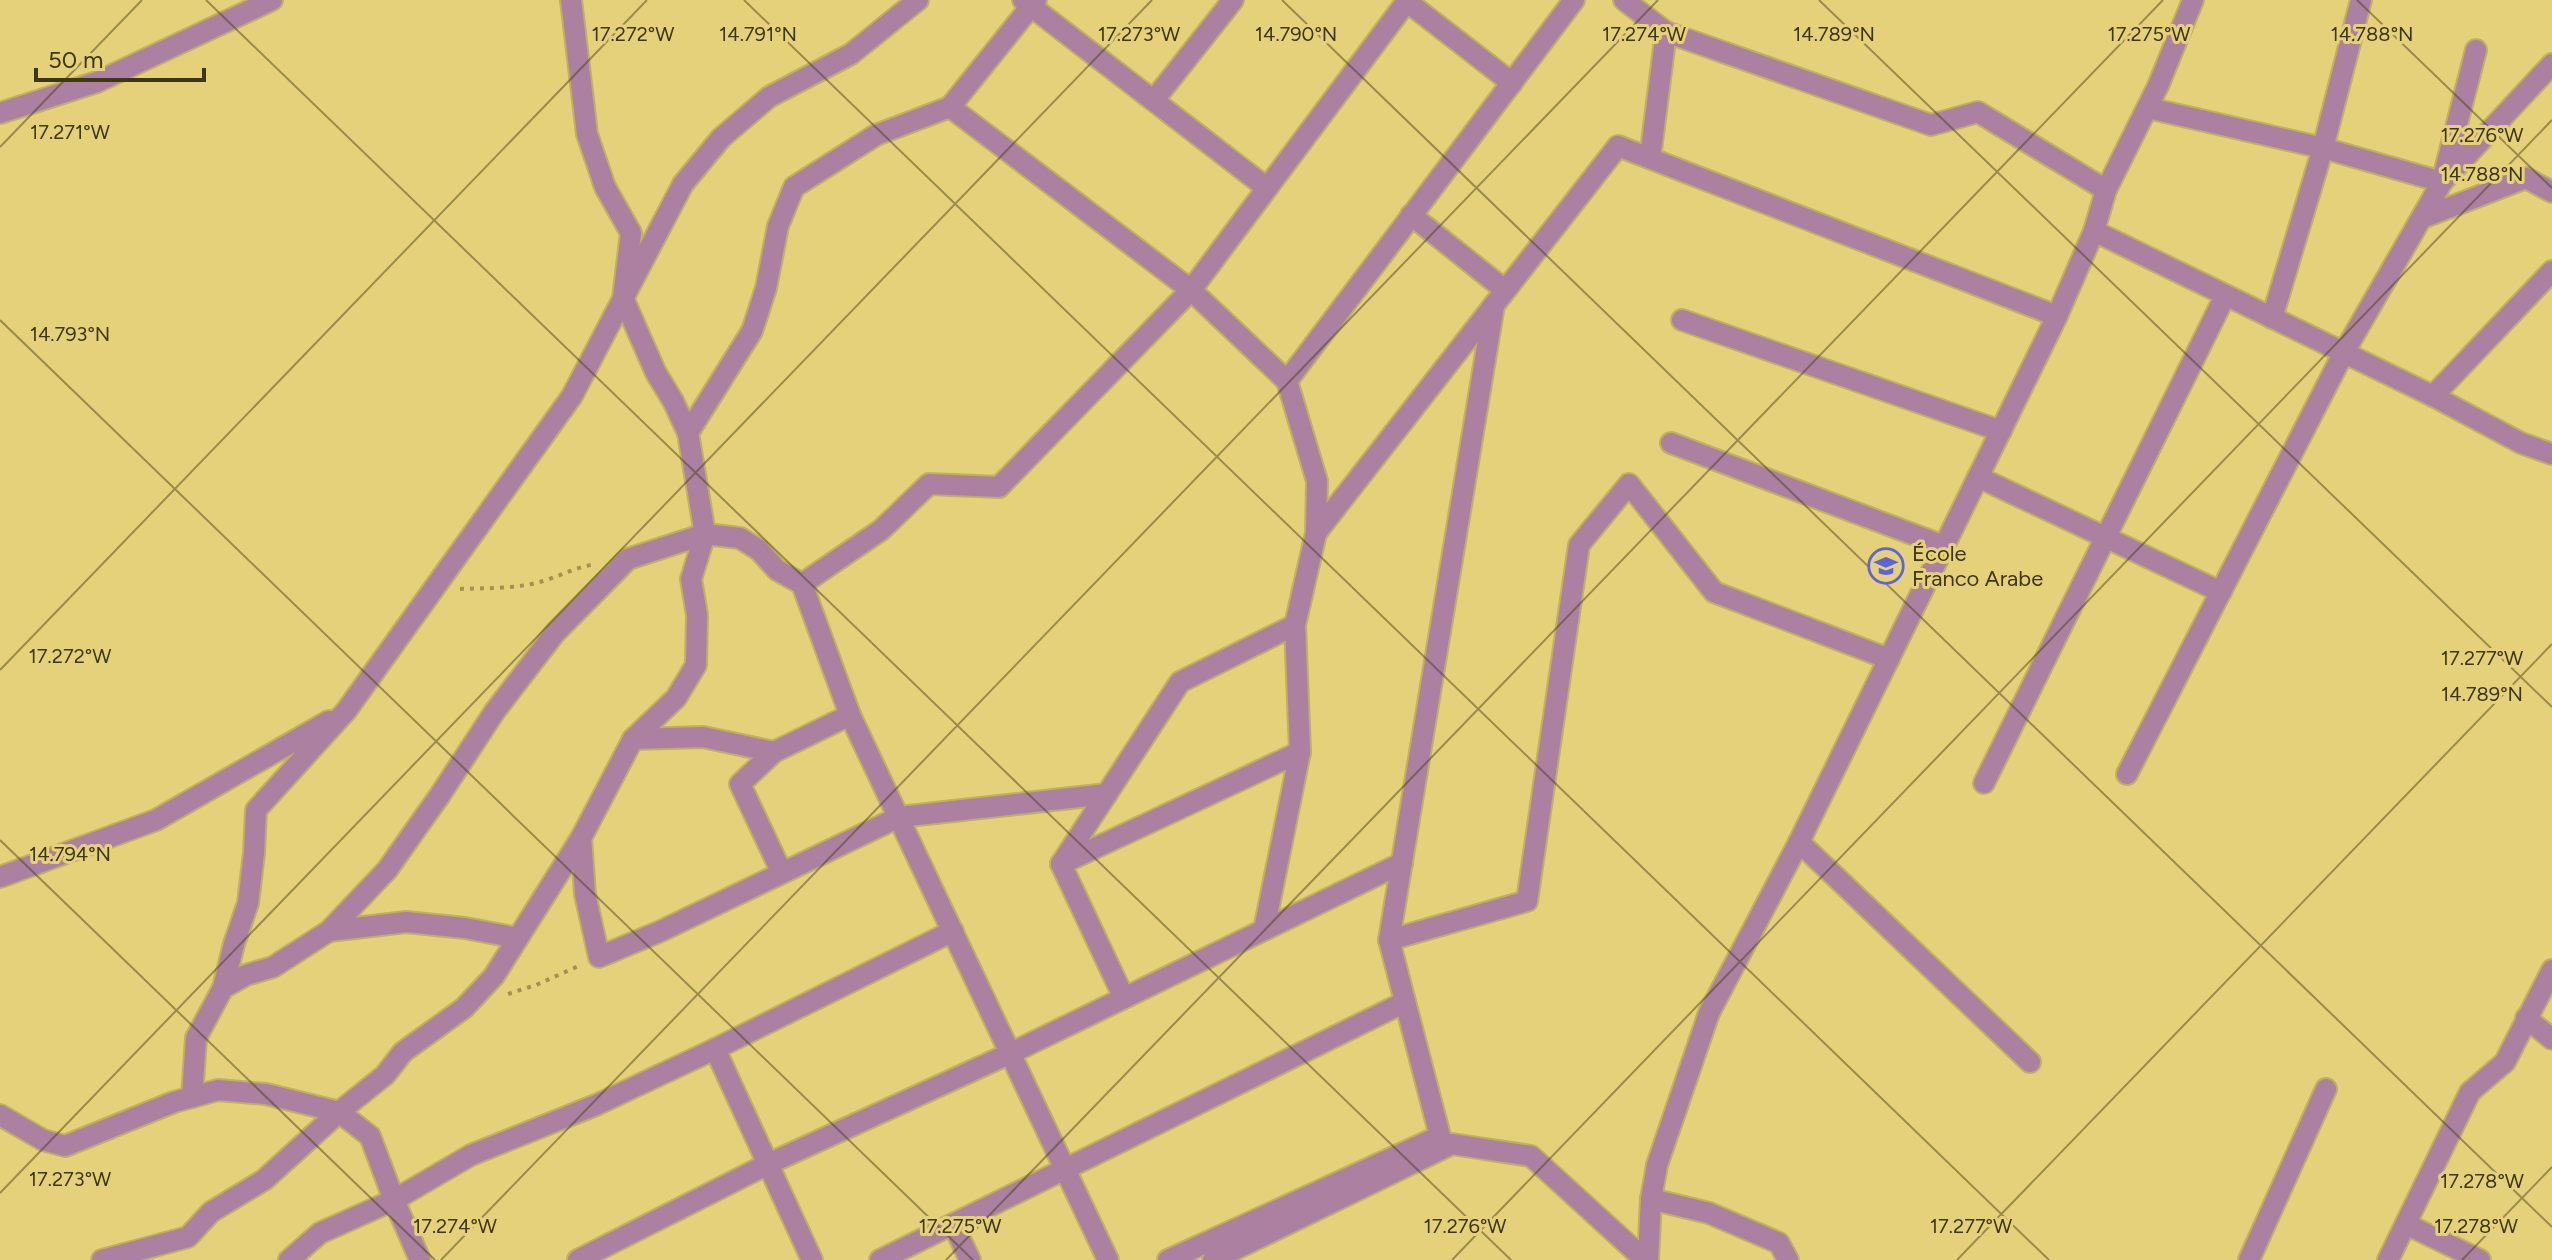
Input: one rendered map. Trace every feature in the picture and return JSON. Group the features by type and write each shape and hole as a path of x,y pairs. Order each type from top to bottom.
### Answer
{"street":[{"path":"0,113 97,82 272,0"},
{"path":"102,1260 188,1237 211,1212 264,1180 385,1075 403,1052 464,1008 494,976 581,838 633,739 676,698 696,665 697,615 691,579 705,534 688,433 656,373 623,298 631,233 605,187 587,134 571,0"},
{"path":"192,1097 196,1038 223,988 248,903 256,810 346,711 572,396 683,184 721,138 769,97 851,54 918,0"},
{"path":"1154,100 1233,0"},
{"path":"1287,381 1574,0"},
{"path":"1624,0 1666,32 1931,125 1978,112 2106,190"},
{"path":"1646,1260 1657,1165 1709,1013 1799,842 2057,316 2094,231 2106,190 2148,108 2193,0"},
{"path":"2272,318 2323,148 2361,0"},
{"path":"802,584 881,530 929,484 999,487 1191,290 1406,1 1512,83"},
{"path":"688,433 752,331 766,288 778,226 794,187 876,135 950,107 1030,2 1267,188"},
{"path":"1650,158 1666,32"},
{"path":"2442,182 2476,50"},
{"path":"2127,774 2343,354 2442,182 2552,64"},
{"path":"950,107 1191,290 1287,381 1317,481 1316,533 1295,625 1300,752 1264,930"},
{"path":"2148,108 2323,148 2442,182"},
{"path":"1316,533 1618,146 2057,316"},
{"path":"2422,218 2526,178 2552,192"},
{"path":"1411,215 1499,297"},
{"path":"2094,231 2433,396 2521,443 2552,454"},
{"path":"2433,396 2552,271"},
{"path":"1984,783 2225,296"},
{"path":"1168,1260 1440,1136 1389,940 1499,297"},
{"path":"1682,320 2001,431"},
{"path":"1671,443 1944,546"},
{"path":"1978,477 2221,592"},
{"path":"1389,940 1527,901 1579,545 1629,484 1714,592 1889,659"},
{"path":"223,988 246,975 273,967 329,931 387,870 495,711 555,633 628,559 705,534 740,538 759,550 777,570 802,584 850,715 1108,1260"},
{"path":"1061,864 1180,682 1295,625"},
{"path":"0,877 156,820 346,711"},
{"path":"782,873 740,784 774,752 850,715"},
{"path":"633,739 703,737 774,752"},
{"path":"1061,864 1300,752"},
{"path":"581,838 585,894 599,957 661,931 899,817 1107,794"},
{"path":"1799,842 2030,1062"},
{"path":"578,1260 768,1164 1011,1053 1402,863"},
{"path":"1061,864 1124,998"},
{"path":"329,931 406,922 465,928 518,938"},
{"path":"289,1260 320,1233 394,1200 471,1155 596,1105 953,931"},
{"path":"2388,1260 2470,1092 2505,1062 2552,970"},
{"path":"880,1260 1405,1002"},
{"path":"2526,1018 2552,1039"},
{"path":"715,1049 812,1260"},
{"path":"2249,1260 2326,1089"},
{"path":"0,1115 43,1140 65,1146 218,1090 266,1094 339,1112 370,1136 420,1260"},
{"path":"1213,1260 1452,1144 1531,1156 1646,1260"},
{"path":"1651,1199 1709,1213 1779,1243 1788,1260"},
{"path":"953,1224 970,1260"},
{"path":"2406,1224 2480,1260"}],"path":[{"path":"433,589 540,583 574,568 628,559"},
{"path":"507,994 536,985 599,957"}],"place":[{"name":"École Franco Arabe","path":"1886,566"}]}
